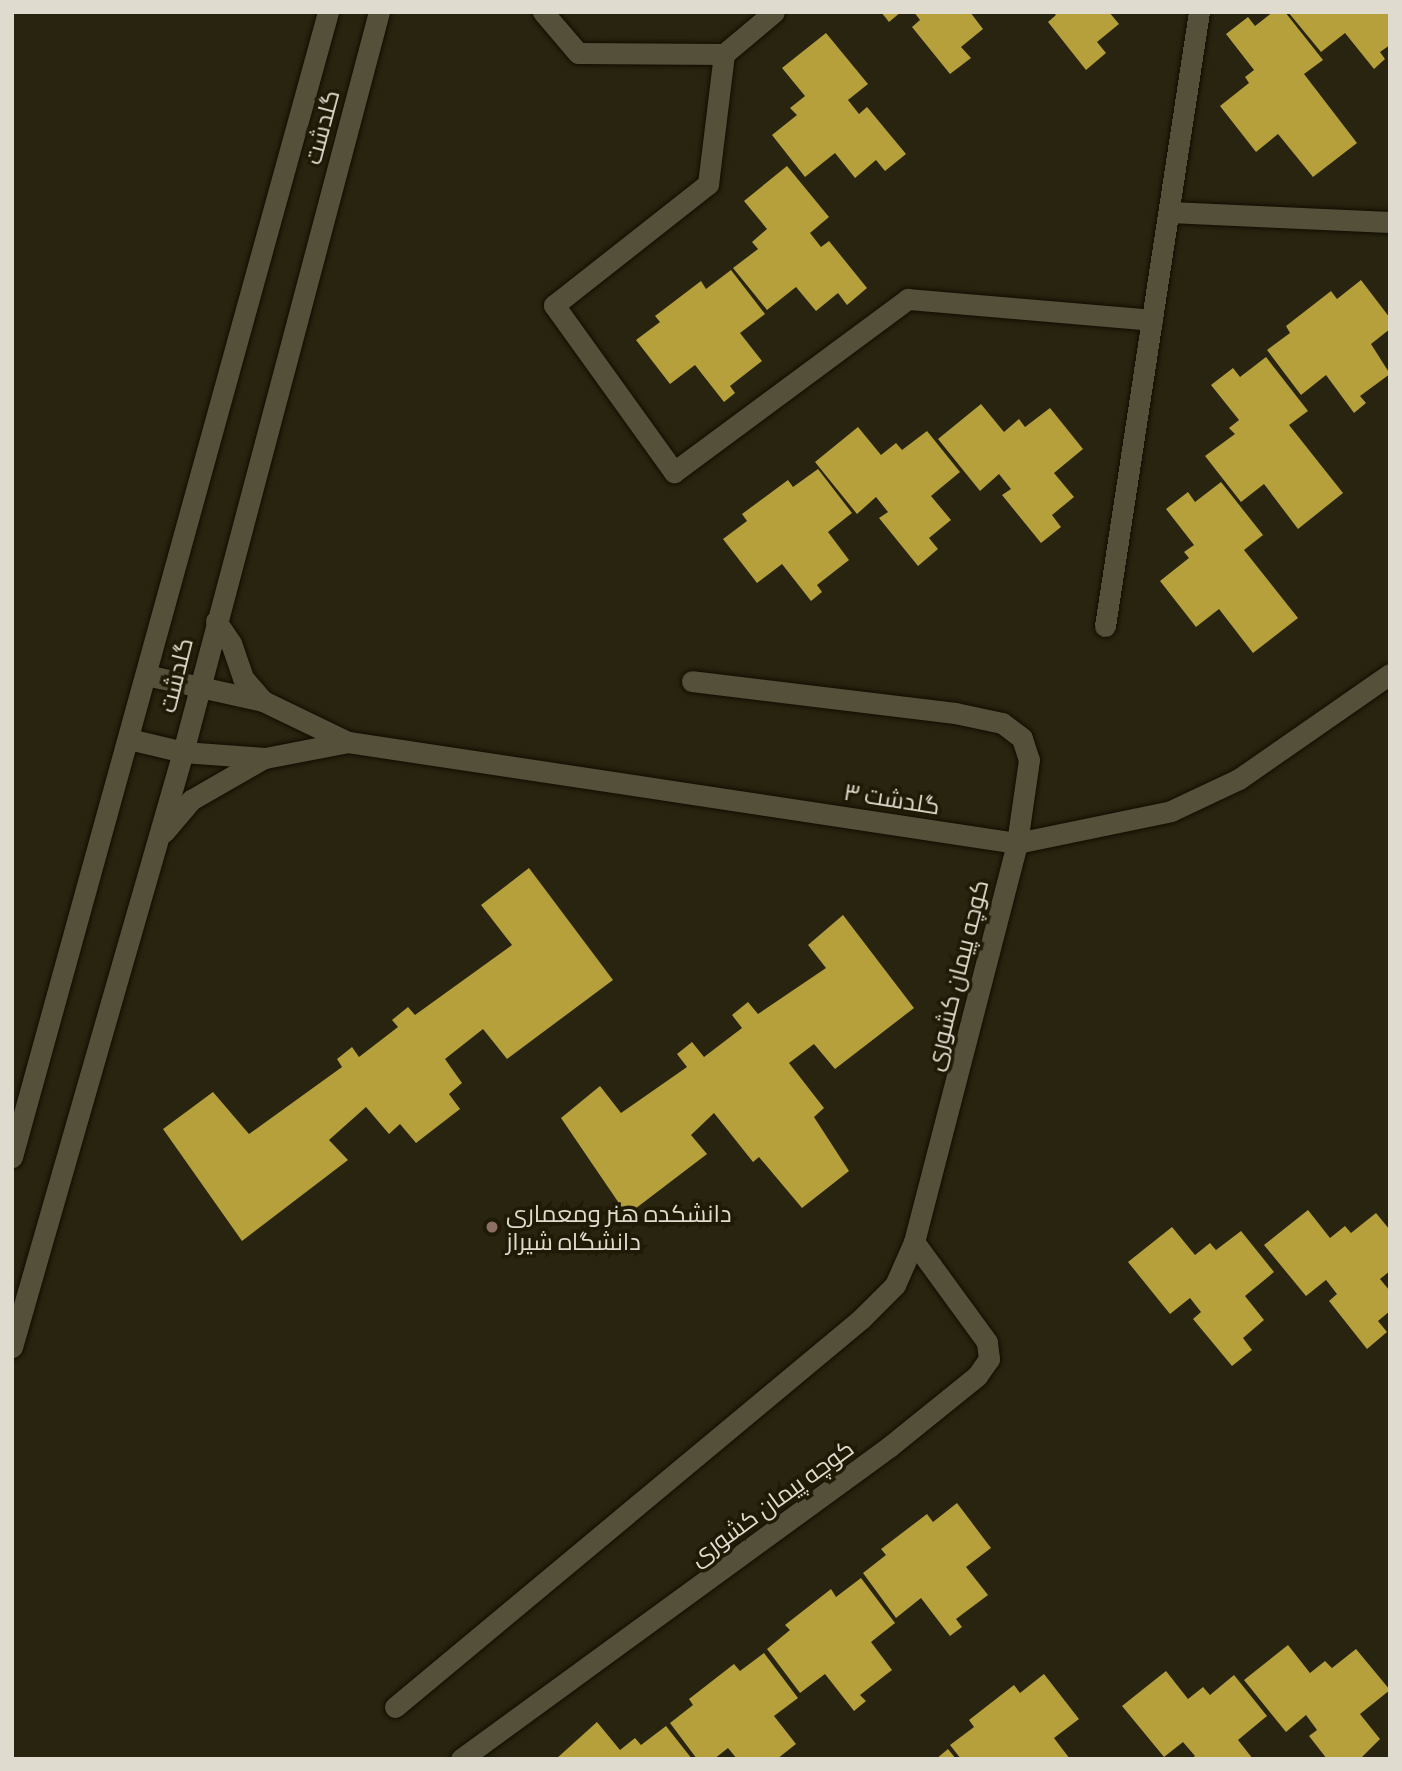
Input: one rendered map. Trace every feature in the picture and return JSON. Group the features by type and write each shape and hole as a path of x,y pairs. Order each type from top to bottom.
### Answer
{"street":[{"name":"گلدشت","path":"12,1157 328,12"},
{"name":"گلدشت","path":"12,1348 183,752 379,12"},
{"path":"543,12 578,53 724,54 774,12"},
{"path":"1105,626 1199,12"},
{"path":"724,54 708,184 554,305 674,472 908,299 1152,320"},
{"path":"1169,212 1390,222"},
{"path":"216,621 231,643 243,678 263,701"},
{"path":"146,674 263,701 348,742"},
{"name":"گلدشت ۳","path":"348,742 1017,843 1171,811 1239,779 1390,674"},
{"name":"کوچه پیمان کشوری","path":"395,1707 861,1319 895,1285 914,1242 1017,843 1029,760 1022,738 1002,723 955,713 692,681"},
{"path":"129,738 183,752 265,758 348,742"},
{"path":"158,839 191,800 265,758"},
{"name":"کوچه پیمان کشوری","path":"461,1759 492,1741 889,1447 977,1376 989,1359 987,1342 914,1242"}],"building":[{"path":"881,12 901,12 889,22"},
{"path":"914,12 970,12 983,29 961,47 971,58 950,74 912,27 920,20"},
{"path":"1053,12 1109,12 1119,24 1097,42 1106,53 1086,70 1048,22 1056,15"},
{"path":"1273,12 1285,12 1323,60 1304,74 1357,143 1313,177 1278,134 1256,152 1220,106 1249,83 1245,77 1254,70 1226,34 1248,17 1255,26"},
{"path":"1288,12 1390,12 1390,45 1380,52 1385,59 1374,69 1345,33 1321,52"},
{"path":"826,33 868,84 848,100 859,114 867,107 906,154 885,171 876,160 855,178 835,153 805,177 772,135 797,115 790,108 805,96 782,68"},
{"path":"787,166 829,217 810,233 821,247 829,241 867,288 847,305 838,293 816,311 796,287 767,310 733,268 758,249 752,242 767,229 744,201"},
{"path":"731,270 765,314 740,333 762,361 730,386 735,393 724,402 695,365 670,384 636,340 660,322 655,316 701,281 706,289"},
{"path":"1361,280 1390,318 1390,329 1371,344 1390,374 1360,396 1366,403 1354,413 1326,375 1301,395 1267,350 1290,333 1286,326 1331,291 1337,299"},
{"path":"1266,357 1308,411 1289,425 1343,493 1298,529 1264,484 1241,502 1205,456 1235,434 1229,428 1239,420 1211,385 1233,368 1240,377"},
{"path":"981,404 1004,432 1019,419 1025,427 1050,408 1083,449 1054,473 1074,497 1052,515 1061,527 1041,543 1002,495 1011,489 999,474 980,491 938,439"},
{"path":"858,427 881,455 896,443 902,450 927,431 960,472 931,496 951,520 929,538 938,549 918,566 879,518 888,512 876,497 857,514 815,462"},
{"path":"818,469 852,513 828,532 849,560 817,585 822,592 811,601 782,564 757,583 723,539 747,521 742,514 788,480 793,487"},
{"path":"1221,482 1263,535 1244,550 1298,618 1253,653 1219,609 1196,627 1160,581 1189,558 1184,552 1194,545 1166,509 1188,492 1195,502"},
{"path":"529,868 613,980 507,1059 483,1029 445,1059 462,1083 449,1094 460,1109 416,1143 400,1124 389,1134 366,1107 329,1140 348,1160 242,1241 163,1129 213,1092 249,1134 342,1067 337,1059 352,1047 359,1057 398,1027 392,1020 408,1007 415,1015 512,945 481,905"},
{"path":"843,915 914,1008 835,1069 814,1044 789,1063 824,1108 814,1117 849,1171 802,1208 759,1157 753,1162 714,1113 691,1135 707,1154 627,1215 561,1118 600,1086 621,1113 687,1067 677,1054 692,1042 704,1057 742,1028 732,1015 748,1002 758,1014 826,968 808,945"},
{"path":"1308,1210 1330,1238 1345,1226 1351,1233 1376,1213 1390,1230 1390,1271 1380,1279 1390,1291 1390,1311 1378,1321 1387,1332 1367,1349 1329,1301 1337,1294 1326,1280 1306,1296 1264,1245"},
{"path":"1172,1227 1195,1255 1210,1243 1216,1250 1241,1231 1274,1272 1245,1296 1264,1320 1243,1338 1252,1350 1232,1366 1193,1319 1201,1312 1190,1298 1170,1314 1128,1262"},
{"path":"957,1503 991,1548 966,1567 988,1595 956,1619 962,1627 950,1636 921,1598 896,1618 863,1573 886,1555 881,1549 927,1514 933,1522"},
{"path":"861,1578 895,1623 871,1642 892,1670 860,1695 866,1701 854,1711 825,1674 800,1693 767,1649 790,1630 785,1625 831,1589 836,1597"},
{"path":"1288,1645 1310,1673 1325,1661 1332,1668 1356,1649 1390,1690 1360,1714 1380,1739 1360,1759 1327,1759 1309,1736 1317,1730 1306,1715 1286,1732 1244,1680"},
{"path":"764,1653 798,1698 774,1716 796,1744 777,1759 737,1759 728,1748 714,1759 697,1759 670,1723 693,1705 689,1699 734,1664 740,1671"},
{"path":"1166,1671 1188,1699 1203,1687 1210,1695 1234,1675 1267,1716 1238,1740 1253,1759 1191,1759 1195,1756 1183,1742 1164,1757 1122,1706"},
{"path":"1044,1674 1079,1719 1054,1738 1070,1759 961,1759 950,1745 974,1727 969,1720 1014,1685 1020,1693"},
{"path":"597,1722 620,1750 635,1738 641,1745 666,1726 692,1759 556,1759"},
{"path":"948,1749 956,1759 936,1759"}],"place":[{"name":"دانشکده هنر‌ ومعماری دانشگاه شیراز","path":"492,1227"}]}
